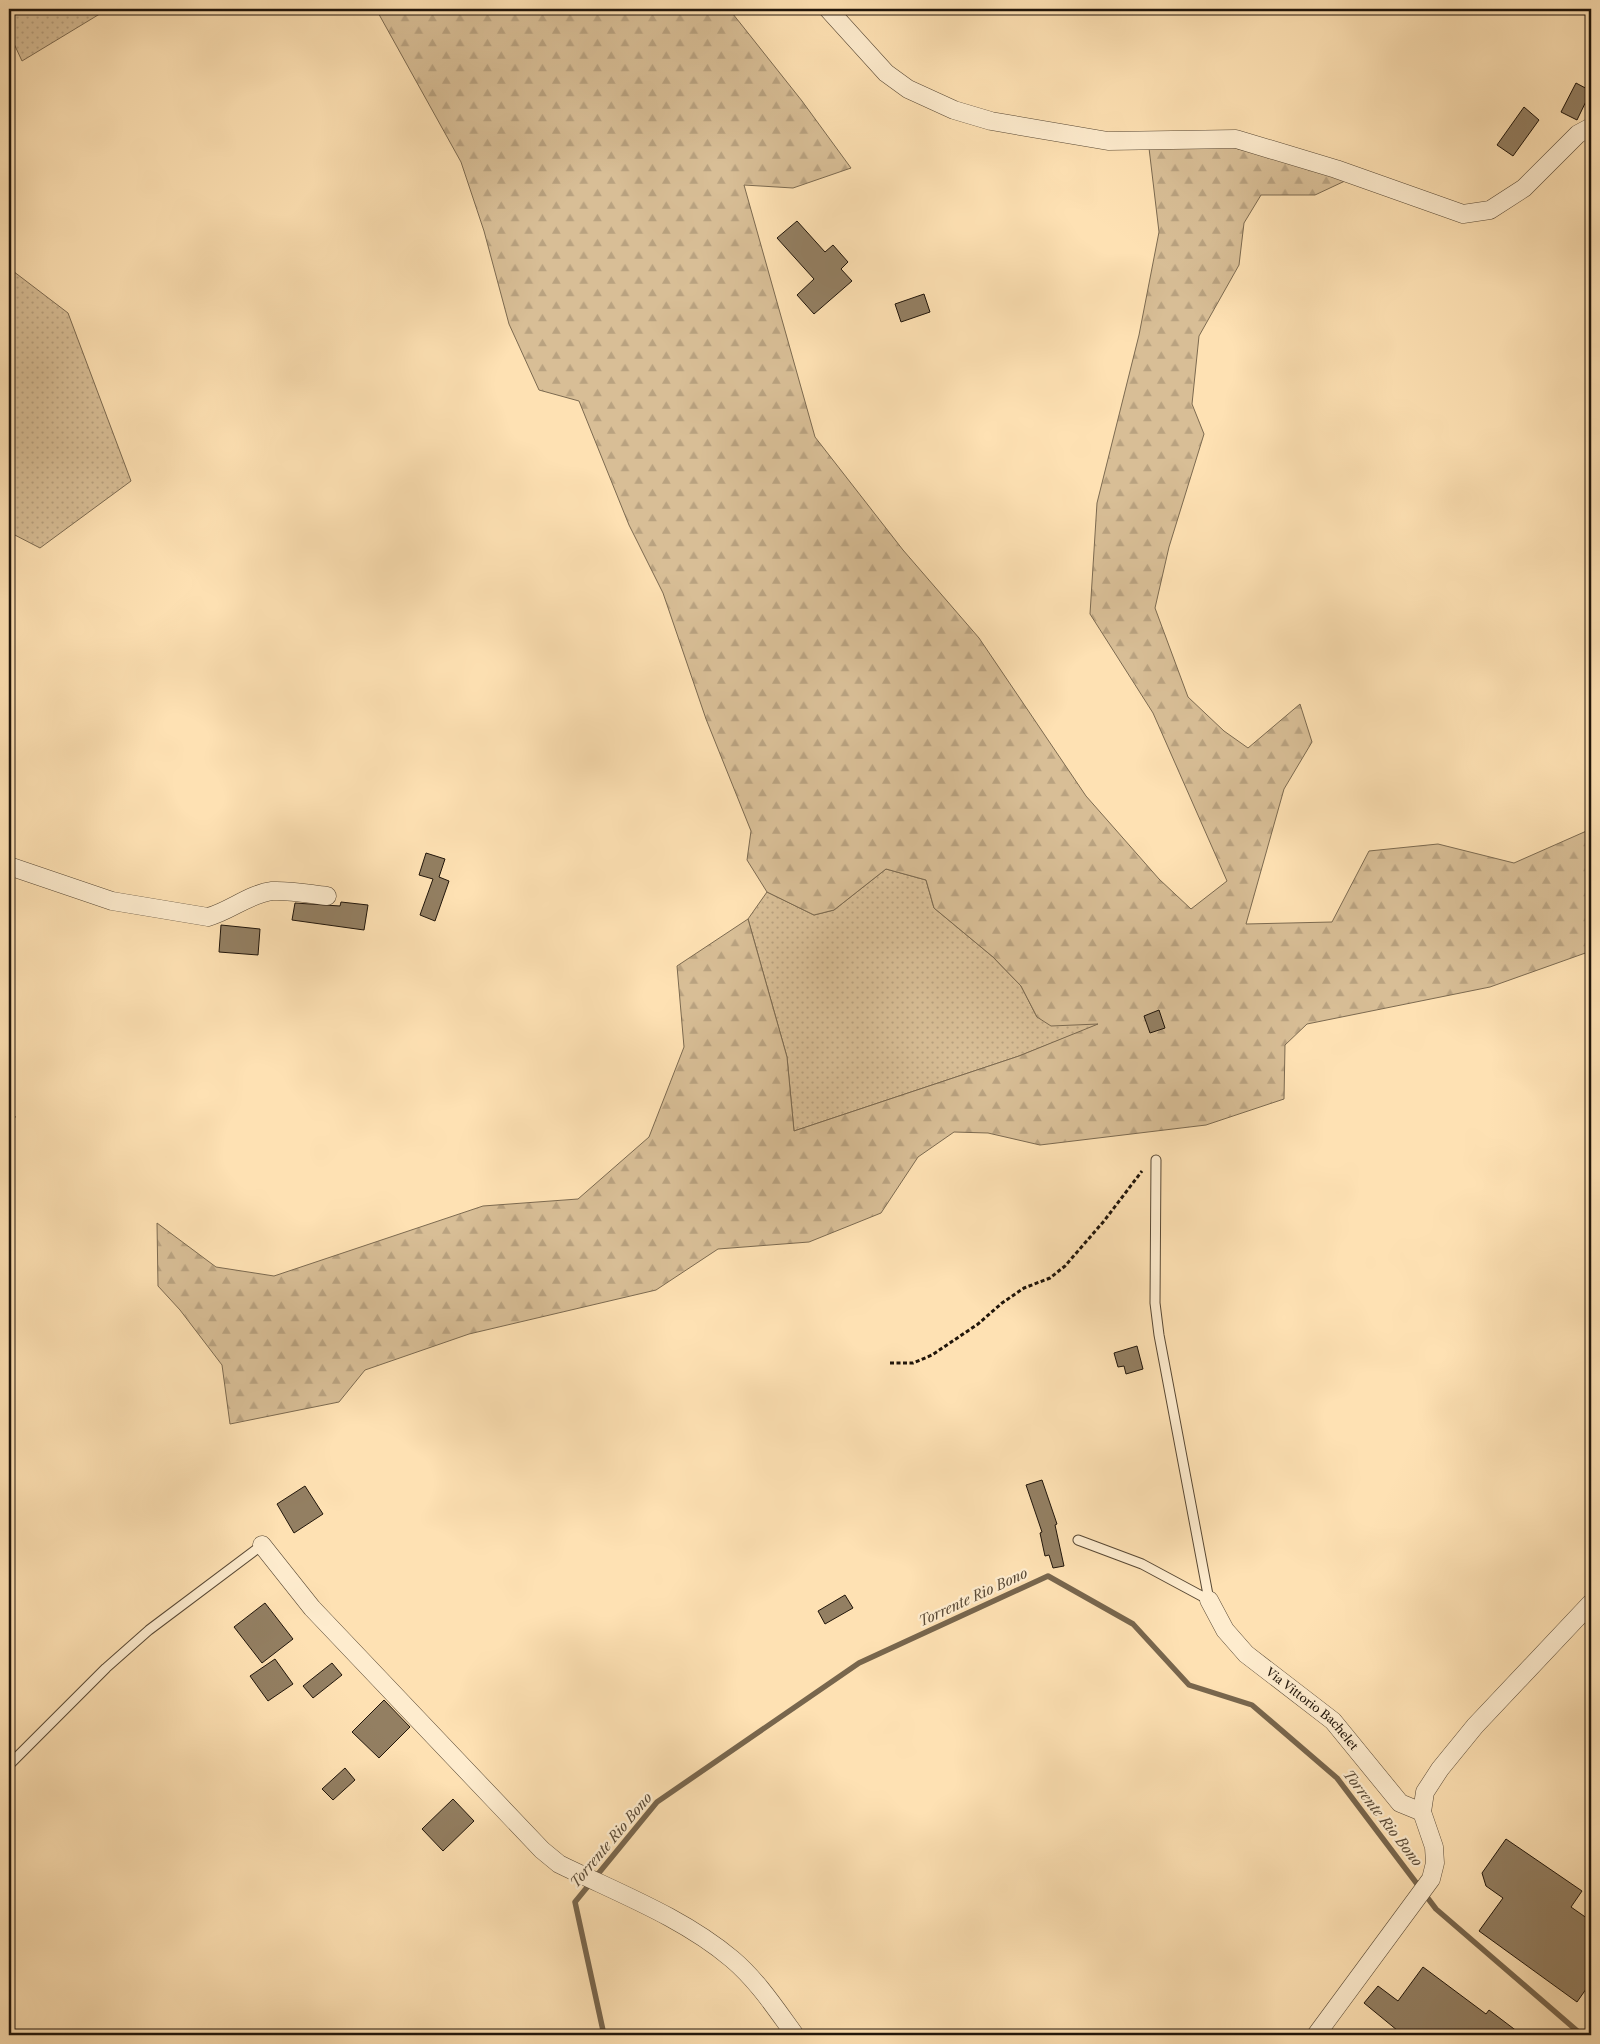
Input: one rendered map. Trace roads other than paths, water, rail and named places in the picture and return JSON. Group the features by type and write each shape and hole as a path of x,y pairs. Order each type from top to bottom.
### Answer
{"street":[{"path":"828,9 886,73 908,89 954,110 991,121 1108,141 1236,139 1336,170 1463,214 1490,210 1524,188 1578,134 1591,127"},
{"path":"9,866 112,901 208,917 220,914 236,904 272,891 327,896"},
{"path":"262,1546 312,1608 542,1850 559,1864 687,1927 733,1960 771,2001 795,2035"},
{"name":"Via Vittorio Bachelet","path":"1209,1600 1226,1630 1246,1654 1333,1721 1400,1803 1422,1812"},
{"path":"1316,2035 1431,1879 1435,1863 1434,1847 1422,1812 1425,1792 1440,1769 1469,1734 1591,1603"}],"lane":[{"path":"1156,1160 1156,1311 1209,1600"},
{"path":"1078,1540 1142,1564 1209,1600"},
{"path":"9,1765 106,1668 148,1630 262,1546"}],"waterway":[{"name":"Torrente Rio Bono","path":"604,2035 575,1902 657,1802 859,1663 1048,1576 1133,1624 1189,1685 1252,1705 1337,1778 1436,1909 1582,2035"}],"railway":[{"path":"9,1106 11,1102"},
{"path":"9,1123 19,1109"}]}
